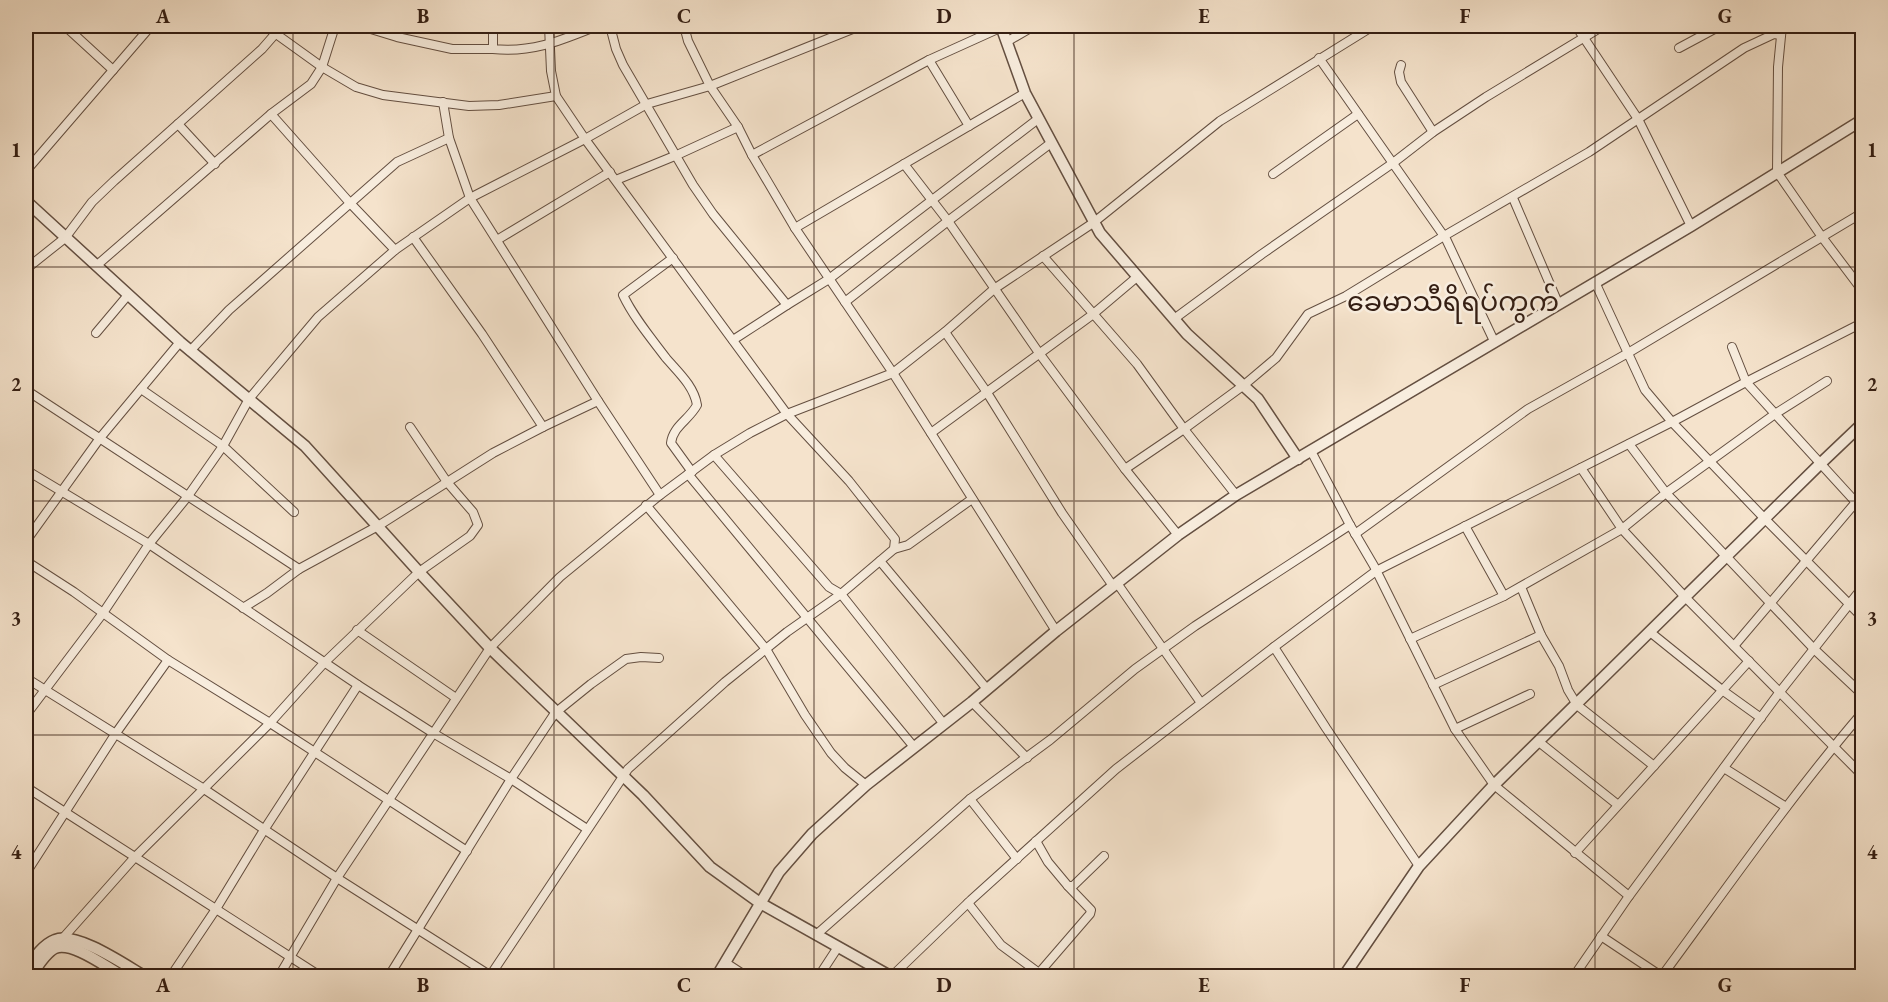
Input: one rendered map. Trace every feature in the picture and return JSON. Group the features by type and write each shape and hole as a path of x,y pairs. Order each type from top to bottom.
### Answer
{"street":[{"path":"65,26 113,69"},
{"path":"26,171 151,26"},
{"path":"266,26 322,67 356,87 383,95 469,106 500,105 556,96"},
{"path":"96,266 271,114 311,84 322,67 335,26"},
{"path":"361,26 397,37 452,49 507,51 549,45 597,26"},
{"path":"493,26 493,50"},
{"path":"549,26 551,70 556,96 585,139 787,414 867,502 895,539 894,549"},
{"path":"610,26 623,65 693,185 713,214 786,304"},
{"path":"684,26 688,41 710,86 738,127 795,228 893,373 1056,631"},
{"path":"26,715 103,613 149,544 223,446 249,399 318,317 395,250 470,198 585,139 647,104 710,86 860,26"},
{"path":"752,155 929,60 1002,26 1025,93 1100,234 1187,334 1258,399 1298,459"},
{"path":"1008,41 1034,26"},
{"path":"279,976 337,878 490,648 560,577 646,506 714,455 787,414 893,373 994,289 1093,223 1220,121 1373,26"},
{"path":"1576,26 1638,119 1691,226"},
{"path":"1174,319 1433,132 1603,26"},
{"path":"1679,48 1720,26"},
{"path":"1125,469 1184,429 1276,358 1308,314 1346,296 1444,236 1513,198 1589,152 1744,48 1782,30"},
{"path":"1782,30 1778,67 1777,172 1822,237 1863,290"},
{"path":"26,269 65,238 92,202 262,49 276,33"},
{"path":"1319,58 1444,236 1494,341"},
{"path":"929,60 969,126"},
{"path":"1401,65 1399,72 1401,82 1433,132"},
{"path":"795,228 1025,93"},
{"path":"443,102 449,138 470,198 660,495"},
{"path":"271,114 395,250"},
{"path":"1273,174 1358,114"},
{"path":"733,340 786,304 829,279 1038,119"},
{"path":"717,976 779,872 812,834 866,785 1178,535 1236,495 1691,226 1863,120"},
{"path":"178,124 215,164"},
{"path":"616,180 738,127"},
{"path":"190,351 229,310 398,162 449,138"},
{"path":"845,302 948,220 1051,143"},
{"path":"904,164 948,220 1039,353 1125,469 1178,535"},
{"path":"497,240 610,172"},
{"path":"1513,198 1558,303"},
{"path":"26,201 190,351 305,446 490,648 622,775 710,867 760,903 891,976 1116,769 1376,571 1863,323"},
{"path":"1355,534 1528,409 1628,353 1863,213"},
{"path":"413,237 482,334 543,427"},
{"path":"1042,256 1137,364 1236,495"},
{"path":"673,258 623,295 628,306 654,342 693,390 697,405 688,419 677,427 671,443 690,473 914,747"},
{"path":"931,433 1092,315 1137,277"},
{"path":"1595,282 1645,390 1672,422 1765,519 1863,617"},
{"path":"96,333 128,295"},
{"path":"945,332 986,391 1062,513 1202,703"},
{"path":"26,541 100,438 180,342"},
{"path":"1732,347 1746,382 1863,509"},
{"path":"1410,639 1504,597 1622,529 1666,493 1775,414 1827,381"},
{"path":"141,389 223,446 294,512"},
{"path":"26,390 299,569"},
{"path":"243,608 299,569 378,526 493,453 598,401"},
{"path":"1344,976 1419,866 1494,786 1863,424"},
{"path":"63,938 135,857 270,723 357,630 419,572 470,536 478,525 473,512 447,482 410,427"},
{"path":"1629,444 1666,493 1814,649 1863,694"},
{"path":"1311,451 1376,571 1455,729 1494,786 1629,897"},
{"path":"714,455 829,587 841,594 942,723"},
{"path":"1581,468 1622,529 1779,693 1863,775"},
{"path":"26,470 149,544 324,663 587,829"},
{"path":"26,678 204,789 490,976 622,775 662,737 766,649 841,594 894,549 908,545 972,499"},
{"path":"1734,645 1856,502"},
{"path":"646,506 766,649 805,715 831,753 866,785"},
{"path":"816,935 970,799 1050,740 1135,669 1350,525"},
{"path":"1465,526 1504,597"},
{"path":"26,561 74,592 168,660 270,723 467,851"},
{"path":"880,561 987,689"},
{"path":"1521,587 1541,635 1559,666 1568,690 1577,705 1654,766"},
{"path":"1574,976 1629,897 1779,693 1863,588"},
{"path":"357,630 456,698"},
{"path":"1650,632 1761,718"},
{"path":"1433,686 1541,635"},
{"path":"1274,647 1419,866"},
{"path":"389,976 511,779 555,713 626,659 659,658"},
{"path":"26,873 116,733 168,660"},
{"path":"1575,853 1749,661"},
{"path":"171,976 358,685"},
{"path":"1455,729 1530,694"},
{"path":"972,702 1027,758"},
{"path":"1601,936 1662,976 1786,807 1863,713"},
{"path":"1539,742 1618,805"},
{"path":"1724,768 1786,807"},
{"path":"26,787 320,976"},
{"path":"970,799 1017,859"},
{"path":"968,903 1001,945 1038,975 1090,915 1091,910 1048,862 1036,842"},
{"path":"1068,886 1073,886 1104,855"},
{"path":"26,970 44,947 54,940 63,938 88,945 144,976"},
{"path":"31,976 49,952 64,947 74,948 123,976"},
{"path":"819,976 838,947"},
{"path":"726,963 746,976"}],"district":[{"name":"ခေမာသီရိရပ်ကွက်","path":"1453,301"}]}
